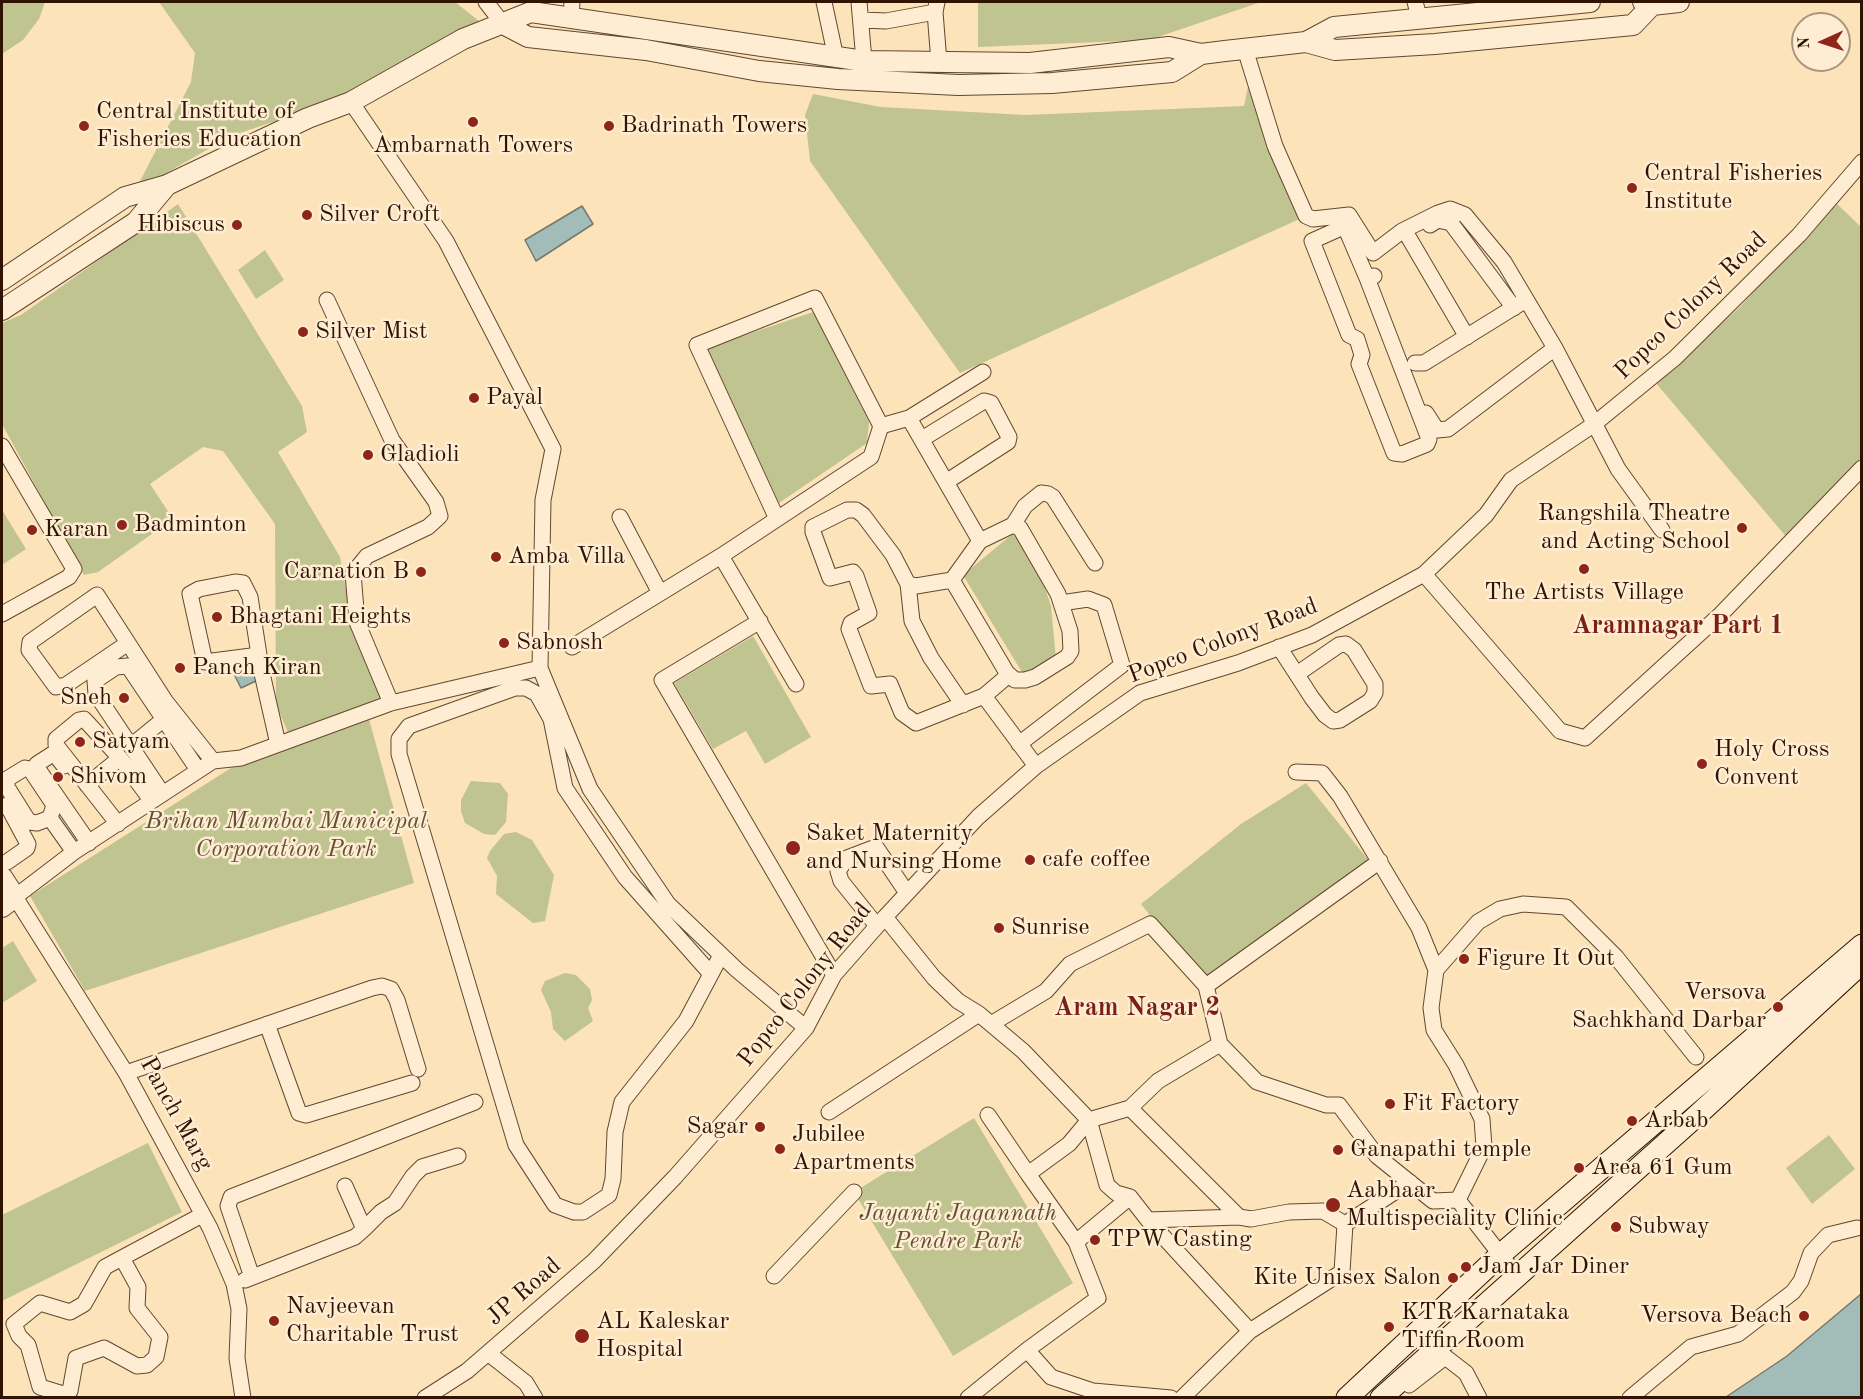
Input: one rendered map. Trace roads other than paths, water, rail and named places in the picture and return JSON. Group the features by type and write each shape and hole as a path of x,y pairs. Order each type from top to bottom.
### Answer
{"main road":[{"path":"1381,1398 1440,1353 1517,1276 1636,1170 1753,1050 1862,945"},
{"path":"1347,1398 1500,1255 1621,1150 1753,1050 1862,963"},
{"path":"1621,1150 1636,1170"}],"street":[{"path":"486,2 503,24 528,37 646,50 759,71 838,79 958,85 1052,84 1172,72 1200,54"},
{"path":"824,2 836,58"},
{"path":"859,2 864,61"},
{"path":"2,280 125,197 167,185 308,118 351,102 463,39 531,12 572,9 609,25 864,61 1030,63 1168,47 1200,54 1306,42 1334,27 1417,10 1590,2"},
{"path":"1306,42 1335,50 1634,25 1663,3"},
{"path":"862,20 886,21 936,7 939,62"},
{"path":"1245,49 1275,146 1306,216 1313,219 1349,215 1372,268 1429,439 1427,444 1398,454 1394,453 1359,364 1362,355 1358,339 1349,335 1312,241 1341,228 1346,229 1372,268"},
{"path":"351,102 446,241 553,449 543,500 540,668 590,789 668,904 721,955 806,1028"},
{"name":"Popco Colony Road","path":"594,1262 675,1177 806,1028 834,975 881,922 978,817 1036,766 1140,693 1312,635 1424,574 1485,515 1511,480 1593,425 1675,358 1798,235 1862,162"},
{"path":"2,310 136,222 167,185"},
{"path":"1372,268 1402,231 1450,209 1465,215 1504,262 1520,304"},
{"path":"1372,268 1382,254 1438,220 1451,223 1555,348 1593,425 1618,469 1662,530"},
{"path":"1409,238 1467,337"},
{"path":"572,647 722,556 871,458 880,426 815,298 697,345 777,519"},
{"path":"327,300 392,441 436,502 440,516 428,527 367,556 353,573 357,622 391,703"},
{"path":"1414,363 1424,363 1520,304"},
{"path":"1414,390 1429,420 1437,430 1448,429 1555,348"},
{"path":"880,426 909,418 983,372"},
{"path":"922,439 984,401 991,403 1009,437 1008,442 946,482"},
{"path":"909,418 980,541"},
{"path":"2,614 69,577 74,568 3,453"},
{"path":"1424,574 1560,731 1585,738 1721,614 1862,468"},
{"path":"908,584 916,586 952,580 980,541 1012,525 1033,499 1041,493 1053,497 1095,563"},
{"path":"963,705 932,658 912,621 908,584 893,555 863,515 856,510 848,510 813,527 830,578 853,572 856,576 869,614 851,623 849,629 871,686 890,684 902,713 916,723 963,705 984,696 1004,679 1006,673"},
{"path":"620,517 660,593"},
{"path":"952,580 1006,673 1015,680 1035,677 1067,657 1071,651 1070,631 1061,603 1020,528 1012,525"},
{"path":"722,556 796,684"},
{"path":"259,655 205,662 190,594 199,589 235,582 243,584 250,597 259,655 278,744"},
{"path":"128,643 66,685 56,687 29,650 30,642 97,595 128,643 166,702 213,761"},
{"path":"1019,744 1122,664 1104,605 1088,599 1061,603"},
{"path":"760,621 662,680 834,975"},
{"path":"1279,647 1297,674 1325,715 1333,721 1340,720 1370,701 1375,693 1375,684 1354,650 1346,644 1339,645 1297,674"},
{"path":"156,796 131,746 96,694 95,681 116,667 128,666 198,770"},
{"path":"8,902 74,852 156,796 213,761 241,758 391,703 540,668"},
{"path":"711,974 625,877 565,788 551,719 537,694 526,688 515,688 409,726 399,739 399,754 516,1145 555,1205 574,1212 583,1212 609,1195 613,1179 615,1132 622,1102 686,1021 711,974 721,955"},
{"path":"984,696 1036,766"},
{"path":"114,826 87,785 56,745 56,740 79,720 84,719 156,796"},
{"path":"131,746 164,719"},
{"path":"89,843 38,769 37,764 50,754 54,753 114,826"},
{"path":"87,785 120,758"},
{"path":"1296,771 1322,773 1340,796 1419,928 1436,970 1431,1008 1434,1030 1456,1065 1482,1119 1484,1147 1458,1200"},
{"path":"2,798 28,844 27,849 7,862 2,862"},
{"path":"50,818 74,852"},
{"path":"908,892 876,847 872,846 847,858 838,871 840,881 934,978 958,1001 979,1014 1023,1051 1089,1120 1107,1185 1116,1193 1130,1197 1148,1220 1250,1331"},
{"path":"1206,986 1380,861"},
{"name":"Panch Marg","path":"2,877 8,902 126,1073 202,1215 234,1284 239,1309 237,1358 243,1398"},
{"path":"1436,970 1478,922 1500,909 1523,904 1566,907 1616,957 1696,1057"},
{"path":"991,1024 1046,991 1070,963 1150,924 1206,986 1220,1044 1257,1082 1326,1105 1339,1105 1377,1156 1433,1201 1458,1200"},
{"path":"126,1073 267,1024 372,988 382,987 391,989 397,1000 415,1076 306,1115 299,1113 267,1024"},
{"path":"829,1112 979,1014"},
{"path":"1028,1174 1070,1144 1089,1120 1130,1108 1158,1081 1220,1044"},
{"path":"252,1277 228,1206 231,1197 475,1102"},
{"path":"1130,1108 1239,1217"},
{"path":"968,1398 1027,1350 1098,1298 1076,1242 988,1115"},
{"path":"234,1284 356,1237 381,1212 395,1203 413,1176 422,1167 458,1156"},
{"path":"1346,1224 1410,1182"},
{"path":"345,1186 364,1228"},
{"path":"774,1276 854,1192"},
{"path":"1076,1242 1130,1197"},
{"path":"1458,1200 1517,1276"},
{"path":"1148,1220 1239,1217 1251,1219 1289,1212 1323,1211 1346,1224"},
{"path":"122,1258 138,1287 137,1308 160,1337 156,1357 147,1365 137,1366 104,1348 76,1358 70,1391 63,1394 40,1387 28,1345 19,1336 14,1324 40,1303 70,1312 84,1304 105,1267 202,1215"},
{"path":"1182,1398 1250,1331 1342,1272 1346,1224"},
{"path":"1630,1398 1691,1347 1738,1334 1792,1292 1801,1281 1811,1253 1828,1235 1857,1228"},
{"name":"JP Road","path":"425,1398 467,1371 594,1262"},
{"path":"1027,1350 1051,1377 1093,1391 1172,1398"},
{"path":"488,1353 526,1383 535,1398"},
{"path":"1394,1398 1440,1353 1466,1373 1479,1398"}],"water":[{"path":"582,206 593,224 536,261 525,240"},
{"path":"254,661 258,680 241,688 229,664"},
{"path":"1861,1294 1861,1397 1726,1397 1787,1356"}],"place":[{"name":"Ambarnath Towers","path":"473,122"},
{"name":"Central Institute of Fisheries Education","path":"84,126"},
{"name":"Badrinath Towers","path":"609,126"},
{"name":"Central Fisheries Institute","path":"1632,188"},
{"name":"Silver Croft","path":"307,215"},
{"name":"Hibiscus","path":"237,225"},
{"name":"Silver Mist","path":"303,332"},
{"name":"Payal","path":"474,398"},
{"name":"Gladioli","path":"368,455"},
{"name":"Badminton","path":"122,525"},
{"name":"Rangshila Theatre and Acting School","path":"1742,528"},
{"name":"Karan","path":"32,530"},
{"name":"Amba Villa","path":"496,557"},
{"name":"The Artists Village","path":"1584,569"},
{"name":"Carnation B","path":"421,572"},
{"name":"Bhagtani Heights","path":"217,617"},
{"name":"Sabnosh","path":"504,643"},
{"name":"Panch Kiran","path":"180,668"},
{"name":"Sneh","path":"124,698"},
{"name":"Satyam","path":"80,742"},
{"name":"Holy Cross Convent","path":"1702,764"},
{"name":"Shivom","path":"58,777"},
{"name":"Saket Maternity and Nursing Home","path":"793,848"},
{"name":"cafe coffee","path":"1030,860"},
{"name":"Sunrise","path":"999,928"},
{"name":"Figure It Out","path":"1464,959"},
{"name":"Versova Sachkhand Darbar","path":"1778,1007"},
{"name":"Fit Factory","path":"1390,1104"},
{"name":"Arbab","path":"1632,1121"},
{"name":"Sagar","path":"760,1127"},
{"name":"Jubilee Apartments","path":"780,1149"},
{"name":"Ganapathi temple","path":"1338,1150"},
{"name":"Area 61 Gum","path":"1579,1168"},
{"name":"Aabhaar Multispeciality Clinic","path":"1333,1205"},
{"name":"Subway","path":"1616,1227"},
{"name":"TPW Casting","path":"1095,1240"},
{"name":"Jam Jar Diner","path":"1466,1267"},
{"name":"Kite Unisex Salon","path":"1453,1278"},
{"name":"Versova Beach","path":"1804,1316"},
{"name":"Navjeevan Charitable Trust","path":"274,1321"},
{"name":"KTR Karnataka Tiffin Room","path":"1389,1327"},
{"name":"AL Kaleskar Hospital","path":"582,1336"}],"district":[{"name":"Aramnagar Part 1","path":"1678,626"},
{"name":"Aram Nagar 2","path":"1137,1008"}],"park label":[{"name":"Brihan Mumbai Municipal Corporation Park","path":"286,836"},
{"name":"Jayanti Jagannath Pendre Park","path":"958,1228"}]}
